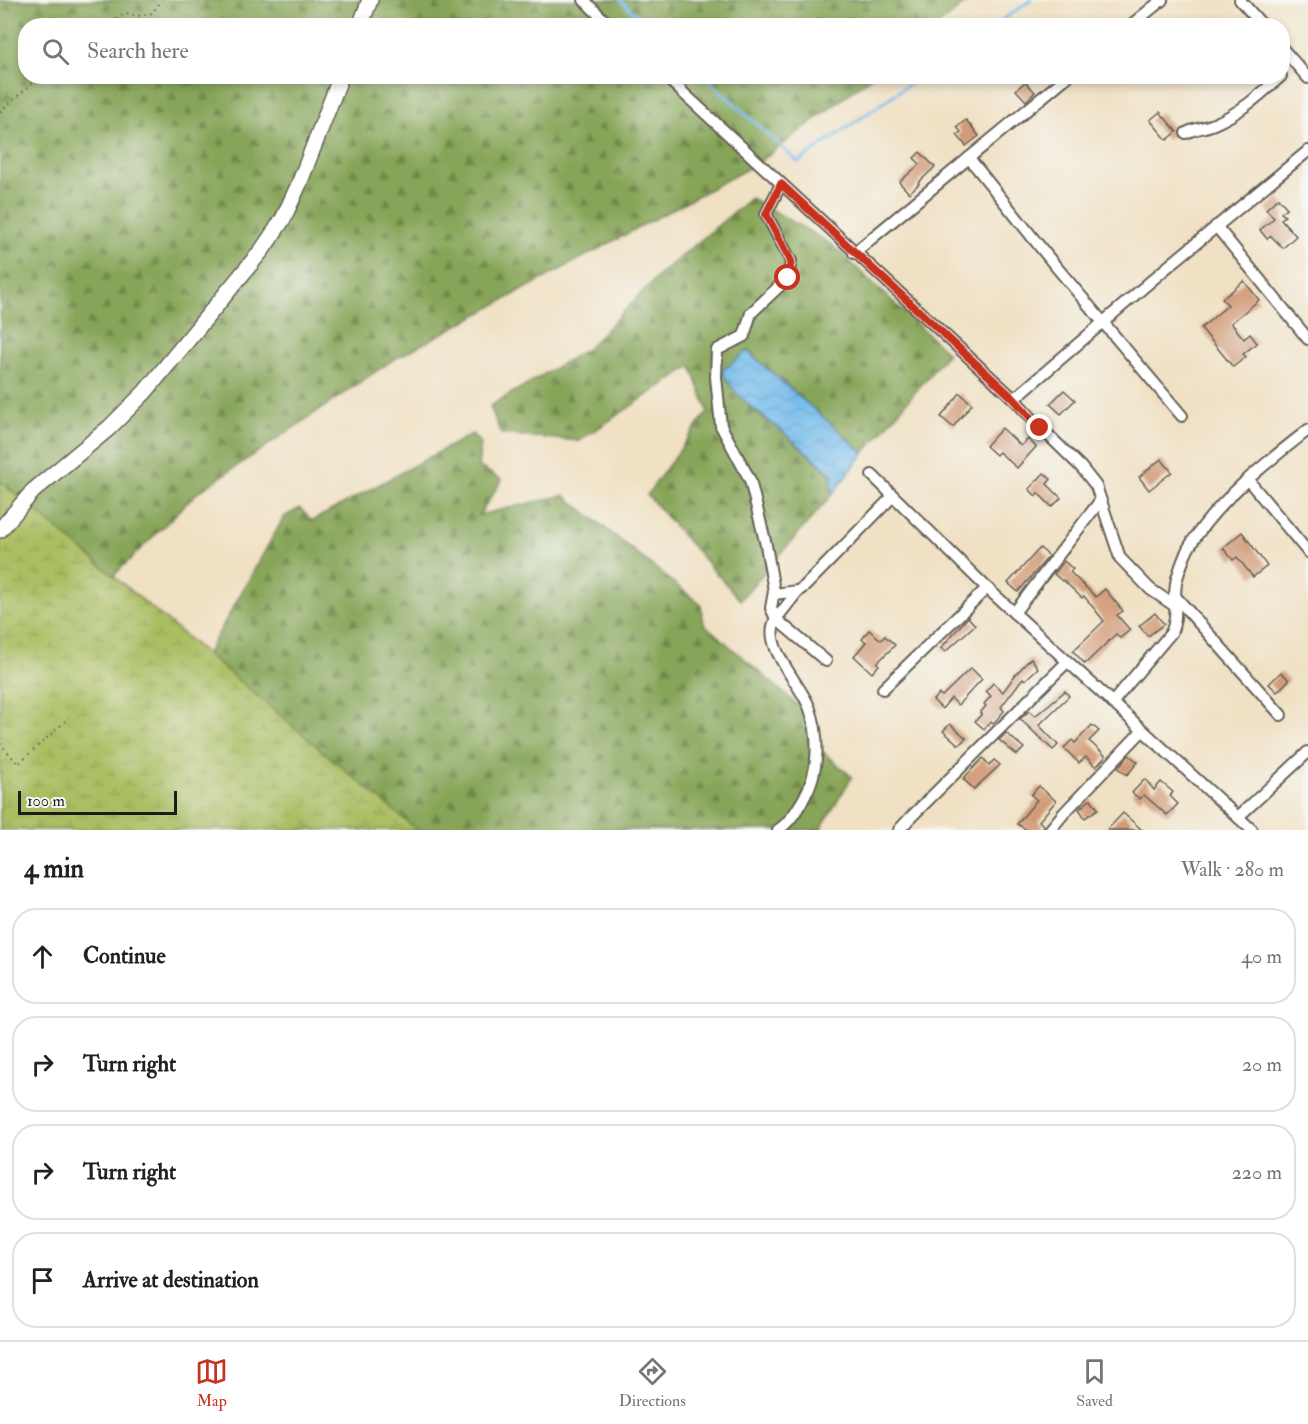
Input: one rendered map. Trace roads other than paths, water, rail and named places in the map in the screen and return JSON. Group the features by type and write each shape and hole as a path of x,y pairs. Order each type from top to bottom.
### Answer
{"main road":[{"path":"363,18 370,0"},
{"path":"0,530 33,491 109,428 145,392 262,250 283,219 338,84"}],"street":[{"path":"584,0 602,18"},
{"path":"1140,18 1162,0"},
{"path":"1240,0 1256,18"},
{"path":"1290,57 1308,78"},
{"path":"1290,68 1295,63"},
{"path":"674,84 1014,399 1040,428 1081,467 1095,486 1120,558 1150,589 1175,600 1281,715"},
{"path":"854,253 1058,84"},
{"path":"1186,133 1212,125 1236,113 1273,84"},
{"path":"1014,399 1216,226 1308,151"},
{"path":"969,158 1053,263 1182,416"},
{"path":"781,184 766,214 791,261 788,278 751,313 744,336 717,350 716,377 721,426 750,480 766,545 774,594 771,608 776,618 826,661"},
{"path":"1216,226 1308,339"},
{"path":"1112,703 1171,633 1176,622 1177,578 1188,550 1218,511 1248,480 1308,429"},
{"path":"872,475 987,588 1252,830"},
{"path":"1248,480 1308,552"},
{"path":"778,830 795,812 812,785 817,739 810,707 789,674 771,634 772,624 798,591 893,496"},
{"path":"1014,613 1100,501"},
{"path":"883,689 987,588"},
{"path":"774,594 798,591"},
{"path":"899,830 1067,662"},
{"path":"1050,830 1142,730"},
{"path":"1238,817 1308,752"}],"water":[{"path":"747,351 864,453 832,495 832,474 743,400 728,382 722,371"}],"waterway":[{"path":"620,0 639,18"},
{"path":"1005,18 1031,0"},
{"path":"713,84 798,162 910,84"}]}
